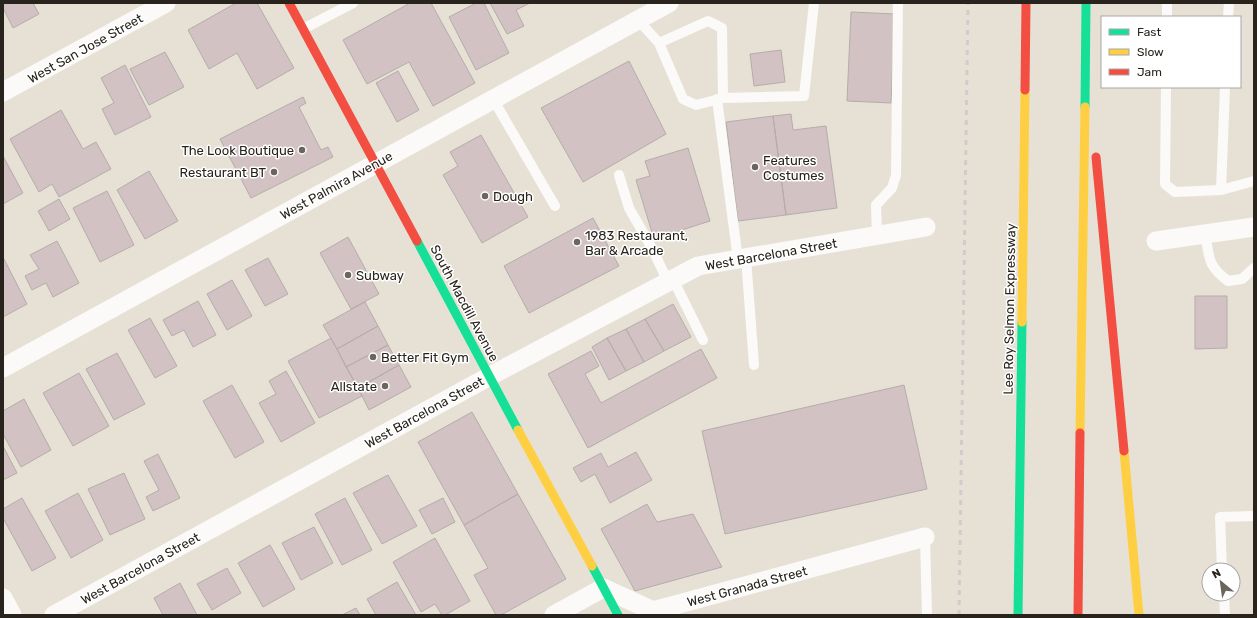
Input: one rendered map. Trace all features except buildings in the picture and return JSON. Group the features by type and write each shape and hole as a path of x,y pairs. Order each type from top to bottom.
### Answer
{"main road":[{"name":"South Macdill Avenue","path":"289,3 618,615"},
{"name":"Lee Roy Selmon Expressway","path":"1018,615 1026,3"},
{"path":"1078,615 1086,3"},
{"path":"1085,36 1094,131"},
{"path":"1095,147 1139,615"}],"street":[{"name":"West San Jose Street","path":"3,92 166,3"},
{"name":"West Palmira Avenue","path":"3,368 669,3"},
{"path":"1156,240 1254,227"},
{"name":"West Barcelona Street","path":"54,615 490,376 698,266 926,228"},
{"name":"West Granada Street","path":"603,588 653,611 925,537"},
{"path":"554,615 603,588"},
{"path":"3,598 12,615"}],"lane":[{"path":"303,29 353,3"},
{"path":"638,20 659,44 683,99 696,105 720,98 804,96 814,3"},
{"path":"877,236 876,205 892,188 896,175 898,3"},
{"path":"1167,3 1167,16"},
{"path":"1228,16 1229,3"},
{"path":"659,44 708,20 722,28 720,98 742,259 754,365"},
{"path":"1166,88 1164,184 1175,192 1221,190 1254,181"},
{"path":"1221,190 1225,88"},
{"path":"493,99 555,206"},
{"path":"620,175 629,208 703,340"},
{"path":"1205,234 1210,264 1215,271 1228,281 1242,279 1254,268"},
{"path":"1222,562 1220,517 1254,516"},
{"path":"925,537 927,615"},
{"path":"1224,602 1225,615"}],"railway":[{"path":"959,615 968,3"}],"traffic: fast":[{"path":"1085,107 1086,3"},
{"path":"417,241 518,430"},
{"path":"1018,615 1022,322"},
{"path":"592,566 618,615"}],"traffic: slow":[{"path":"1022,322 1025,90"},
{"path":"1080,433 1085,107"},
{"path":"518,430 592,566"},
{"path":"1124,451 1139,615"}],"traffic: jam":[{"path":"289,3 417,241"},
{"path":"1025,90 1026,3"},
{"path":"1096,157 1124,451"},
{"path":"1078,615 1080,433"}],"place":[{"name":"The Look Boutique","path":"302,150"},
{"name":"Features Costumes","path":"755,167"},
{"name":"Restaurant BT","path":"274,172"},
{"name":"Dough","path":"485,196"},
{"name":"1983 Restaurant, Bar & Arcade","path":"577,242"},
{"name":"Subway","path":"348,275"},
{"name":"Better Fit Gym","path":"373,357"},
{"name":"Allstate","path":"385,386"}]}
